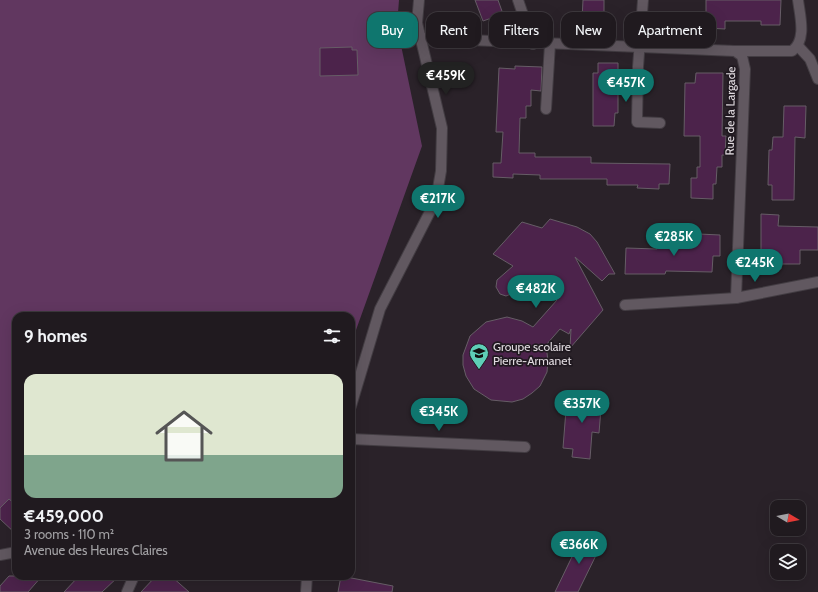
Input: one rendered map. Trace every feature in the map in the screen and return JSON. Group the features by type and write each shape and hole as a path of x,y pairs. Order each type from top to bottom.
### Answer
{"street":[{"path":"355,393 380,309 436,200 441,171 442,128 422,38 417,23 419,0"},
{"path":"518,0 522,12"},
{"path":"642,12 643,0"},
{"path":"735,51 792,51 798,46 801,40 798,0"},
{"name":"Rue de la Largade","path":"422,38 489,42"},
{"name":"Rue de la Largade","path":"553,44 624,46"},
{"path":"798,46 810,59 818,79"},
{"path":"546,109 550,48"},
{"path":"639,48 637,122 660,123"},
{"name":"Rue de la Largade","path":"663,48 735,51 742,56 745,69 736,298"},
{"path":"625,305 736,298 818,282"},
{"path":"355,439 525,446"},
{"path":"0,555 12,553"},
{"path":"127,592 132,580"},
{"path":"306,592 307,580"}],"shaded area":[{"path":"0,0 399,0 398,12 367,12 367,48 402,48 422,146 355,333 355,312 12,312 12,512 0,516"}],"building":[{"path":"475,0 498,0 502,12 489,12 489,19 483,21 481,12 480,12"},
{"path":"583,0 604,0 604,12 582,12"},
{"path":"706,0 781,0 780,25 761,25 761,21 725,21 725,29 716,29 716,12 706,12"},
{"path":"352,47 352,50 357,50 358,75 320,76 320,48"},
{"path":"598,63 618,63 618,113 615,113 614,126 593,126 593,73 598,73"},
{"path":"515,66 542,67 541,91 531,90 531,106 526,106 526,118 520,118 519,153 535,153 535,157 591,157 591,163 670,164 669,184 659,184 659,189 637,188 638,185 607,185 607,179 540,179 540,175 513,174 513,178 493,177 493,163 501,163 503,132 496,132 499,68 515,69"},
{"path":"696,73 723,73 722,136 726,136 725,155 722,155 722,167 717,167 716,184 713,184 713,199 691,198 691,178 697,178 697,167 700,167 700,136 684,136 685,83 695,83"},
{"path":"784,106 806,106 805,138 795,137 794,200 772,200 772,185 768,185 769,150 772,150 773,137 783,137"},
{"path":"761,214 779,215 778,226 818,227 818,250 800,250 800,264 781,264 781,269 764,268 764,260 761,260"},
{"path":"550,219 577,227 590,234 597,242 615,274 609,274 602,281 575,257 603,310 570,348 571,329 569,334 560,329 546,345 548,361 547,372 540,386 532,393 523,399 512,402 491,400 474,389 466,376 463,365 463,355 470,336 486,322 507,317 522,321 533,327 557,300 529,275 511,294 506,296 500,294 496,287 497,280 513,266 493,254 522,222 542,228"},
{"path":"699,234 720,235 720,256 713,256 712,272 666,271 665,274 625,274 626,248 657,249 657,244 695,244 696,240 699,240"},
{"path":"578,394 602,396 599,433 592,432 590,459 572,457 573,449 563,448 567,397 577,398"},
{"path":"9,499 12,502 12,530 0,519 0,508"},
{"path":"583,534 602,543 578,592 555,592"},
{"path":"9,576 12,576 12,580 38,580 28,592 0,592 0,586"},
{"path":"355,579 393,586 392,592 338,592 340,580 355,580"},
{"path":"75,580 115,580 102,592 64,592"},
{"path":"152,580 176,580 189,592 141,592"}],"place":[{"name":"Groupe scolaire Pierre-Armanet","path":"479,370"}]}
